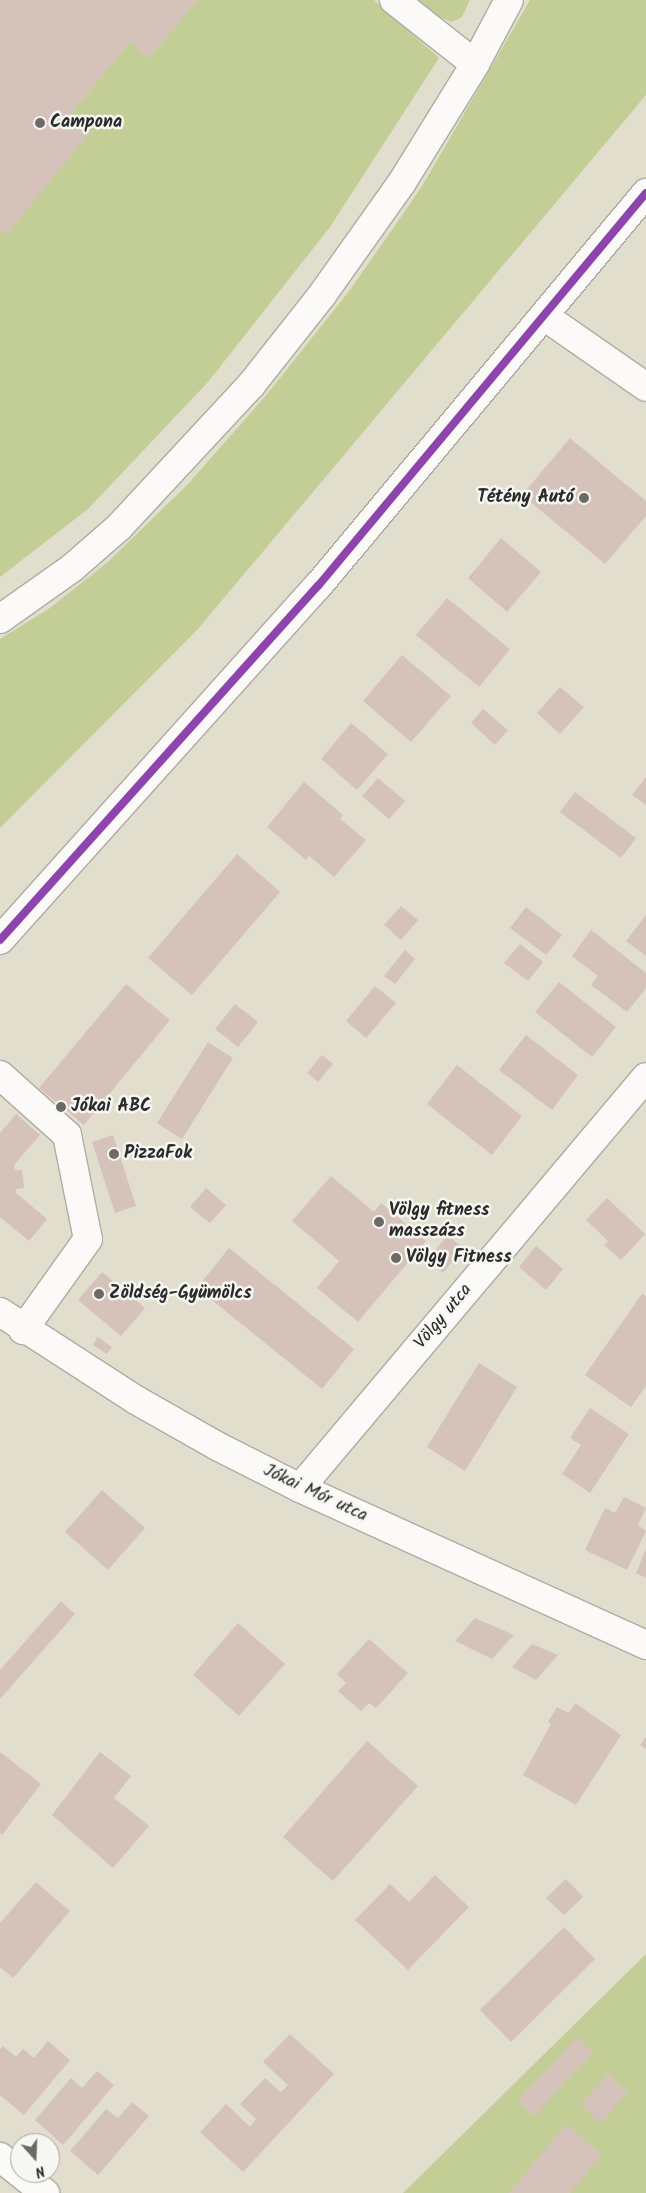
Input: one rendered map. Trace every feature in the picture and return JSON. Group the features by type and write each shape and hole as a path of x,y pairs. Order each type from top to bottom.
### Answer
{"street":[{"path":"394,0 475,64"},
{"path":"0,619 72,568 118,527 251,385 322,295 401,184 475,64 508,0"},
{"path":"0,940 318,586 646,193"},
{"path":"544,316 646,387"},
{"path":"0,1075 67,1135 88,1239 24,1330"},
{"name":"Völgy utca","path":"300,1488 646,1077"},
{"name":"Jókai Mór utca","path":"0,1312 24,1330 136,1400 300,1488 646,1645"},
{"path":"0,2157 45,2193"}],"green space":[{"path":"197,0 374,0 439,58 330,227 208,382 88,509 0,577 0,230 91,131 70,114 130,42 149,58"},
{"path":"419,0 470,0 462,17 452,22 440,17"},
{"path":"530,0 646,0 646,95 198,629 0,828 0,639 50,608 109,561 188,484 268,393 350,290 421,188"},
{"path":"646,1954 646,2193 403,2193 528,2070"}],"building":[{"name":"Campona","path":"0,0 197,0 149,58 130,42 70,114 91,131 6,235 0,230"},
{"name":"Tétény Autó","path":"570,438 646,501 646,516 605,564 522,495"},
{"path":"501,538 541,572 507,612 468,578"},
{"path":"447,598 510,649 479,687 416,635"},
{"path":"402,655 451,696 411,742 363,701"},
{"path":"560,687 584,707 560,734 537,713"},
{"path":"483,709 508,730 495,745 471,723"},
{"path":"351,723 388,754 357,790 321,759"},
{"path":"646,777 646,805 632,795"},
{"path":"378,778 405,801 389,819 362,796"},
{"path":"304,782 343,815 340,819 366,840 334,877 309,856 306,860 267,827"},
{"path":"575,792 636,838 621,858 560,812"},
{"path":"237,854 280,892 192,995 148,958"},
{"path":"401,906 418,920 401,940 384,925"},
{"path":"526,907 562,935 546,955 510,928"},
{"path":"646,915 646,956 626,941"},
{"path":"591,930 646,973 646,988 627,1012 591,985 598,976 572,956"},
{"path":"520,944 543,962 528,981 504,963"},
{"path":"405,950 415,959 395,984 384,976"},
{"path":"559,982 616,1027 592,1057 535,1012"},
{"path":"126,984 170,1020 84,1125 39,1088"},
{"path":"375,986 396,1003 366,1038 346,1021"},
{"path":"235,1004 258,1022 238,1047 215,1029"},
{"path":"526,1035 578,1075 552,1110 499,1070"},
{"path":"208,1042 233,1058 182,1139 157,1123"},
{"path":"322,1055 333,1064 318,1082 307,1073"},
{"path":"457,1065 522,1116 492,1155 427,1104"},
{"path":"16,1114 40,1135 14,1165 15,1170 22,1170 24,1188 16,1189 16,1193 47,1219 29,1241 0,1217 0,1133"},
{"path":"113,1135 136,1206 115,1213 92,1142"},
{"path":"331,1176 374,1212 381,1203 426,1241 358,1322 317,1288 339,1261 292,1221"},
{"path":"206,1188 226,1205 210,1223 190,1207"},
{"path":"607,1198 645,1234 621,1260 604,1245 608,1241 586,1220"},
{"path":"448,1235 463,1248 443,1273 427,1260"},
{"path":"536,1246 563,1269 546,1290 519,1267"},
{"path":"229,1248 354,1349 322,1389 197,1288"},
{"path":"102,1272 145,1308 121,1336 78,1300"},
{"path":"642,1294 646,1296 646,1386 631,1407 585,1375"},
{"path":"98,1337 112,1347 107,1354 93,1345"},
{"path":"479,1363 517,1387 465,1471 427,1447"},
{"path":"590,1408 629,1434 590,1493 562,1474 581,1445 570,1438"},
{"path":"102,1490 145,1528 108,1570 65,1532"},
{"path":"624,1497 646,1508 638,1525 646,1531 627,1570 585,1550 605,1508 615,1513"},
{"path":"646,1549 646,1578 636,1573"},
{"path":"61,1601 75,1614 0,1699 0,1670"},
{"path":"475,1618 514,1635 492,1659 455,1641"},
{"path":"238,1623 285,1664 239,1716 193,1675"},
{"path":"369,1639 408,1673 376,1708 369,1703 361,1711 338,1691 346,1683 337,1674"},
{"path":"532,1644 558,1655 536,1680 512,1667"},
{"path":"575,1703 621,1735 576,1805 523,1775 551,1724 548,1722 557,1707 569,1713"},
{"path":"646,1737 646,1749 640,1745"},
{"path":"367,1741 418,1786 333,1881 283,1837"},
{"path":"0,1752 41,1784 2,1835 0,1833"},
{"path":"100,1752 131,1776 114,1798 149,1826 113,1868 52,1815"},
{"path":"435,1875 469,1907 408,1970 355,1920 390,1884 409,1902"},
{"path":"566,1879 583,1897 564,1915 546,1898"},
{"path":"36,1882 70,1911 13,1978 0,1967 0,1923"},
{"path":"564,1927 595,1959 511,2042 480,2010"},
{"path":"290,2034 334,2074 243,2172 200,2132 226,2104 250,2127 256,2119 240,2104 265,2078 281,2092 288,2085 263,2062"},
{"path":"577,2037 593,2052 534,2116 517,2101"},
{"path":"48,2041 70,2060 24,2115 0,2095 0,2049 3,2046 16,2057 23,2049 34,2058"},
{"path":"97,2071 114,2085 63,2145 60,2142 60,2133 50,2133 35,2120 71,2078 82,2088"},
{"path":"608,2074 628,2092 601,2123 581,2105"},
{"path":"132,2102 149,2116 98,2175 70,2151 106,2109 118,2118"},
{"path":"566,2124 602,2154 570,2193 509,2193"}],"transit line":[{"path":"0,940 318,586 646,193"}],"place":[{"name":"Campona","path":"40,123"},
{"name":"Tétény Autó","path":"584,498"},
{"name":"Jókai ABC","path":"61,1107"},
{"name":"PizzaFok","path":"114,1154"},
{"name":"Völgy fitness masszázs","path":"379,1222"},
{"name":"Völgy Fitness","path":"396,1258"},
{"name":"Zöldség-Gyümölcs","path":"99,1294"}]}
